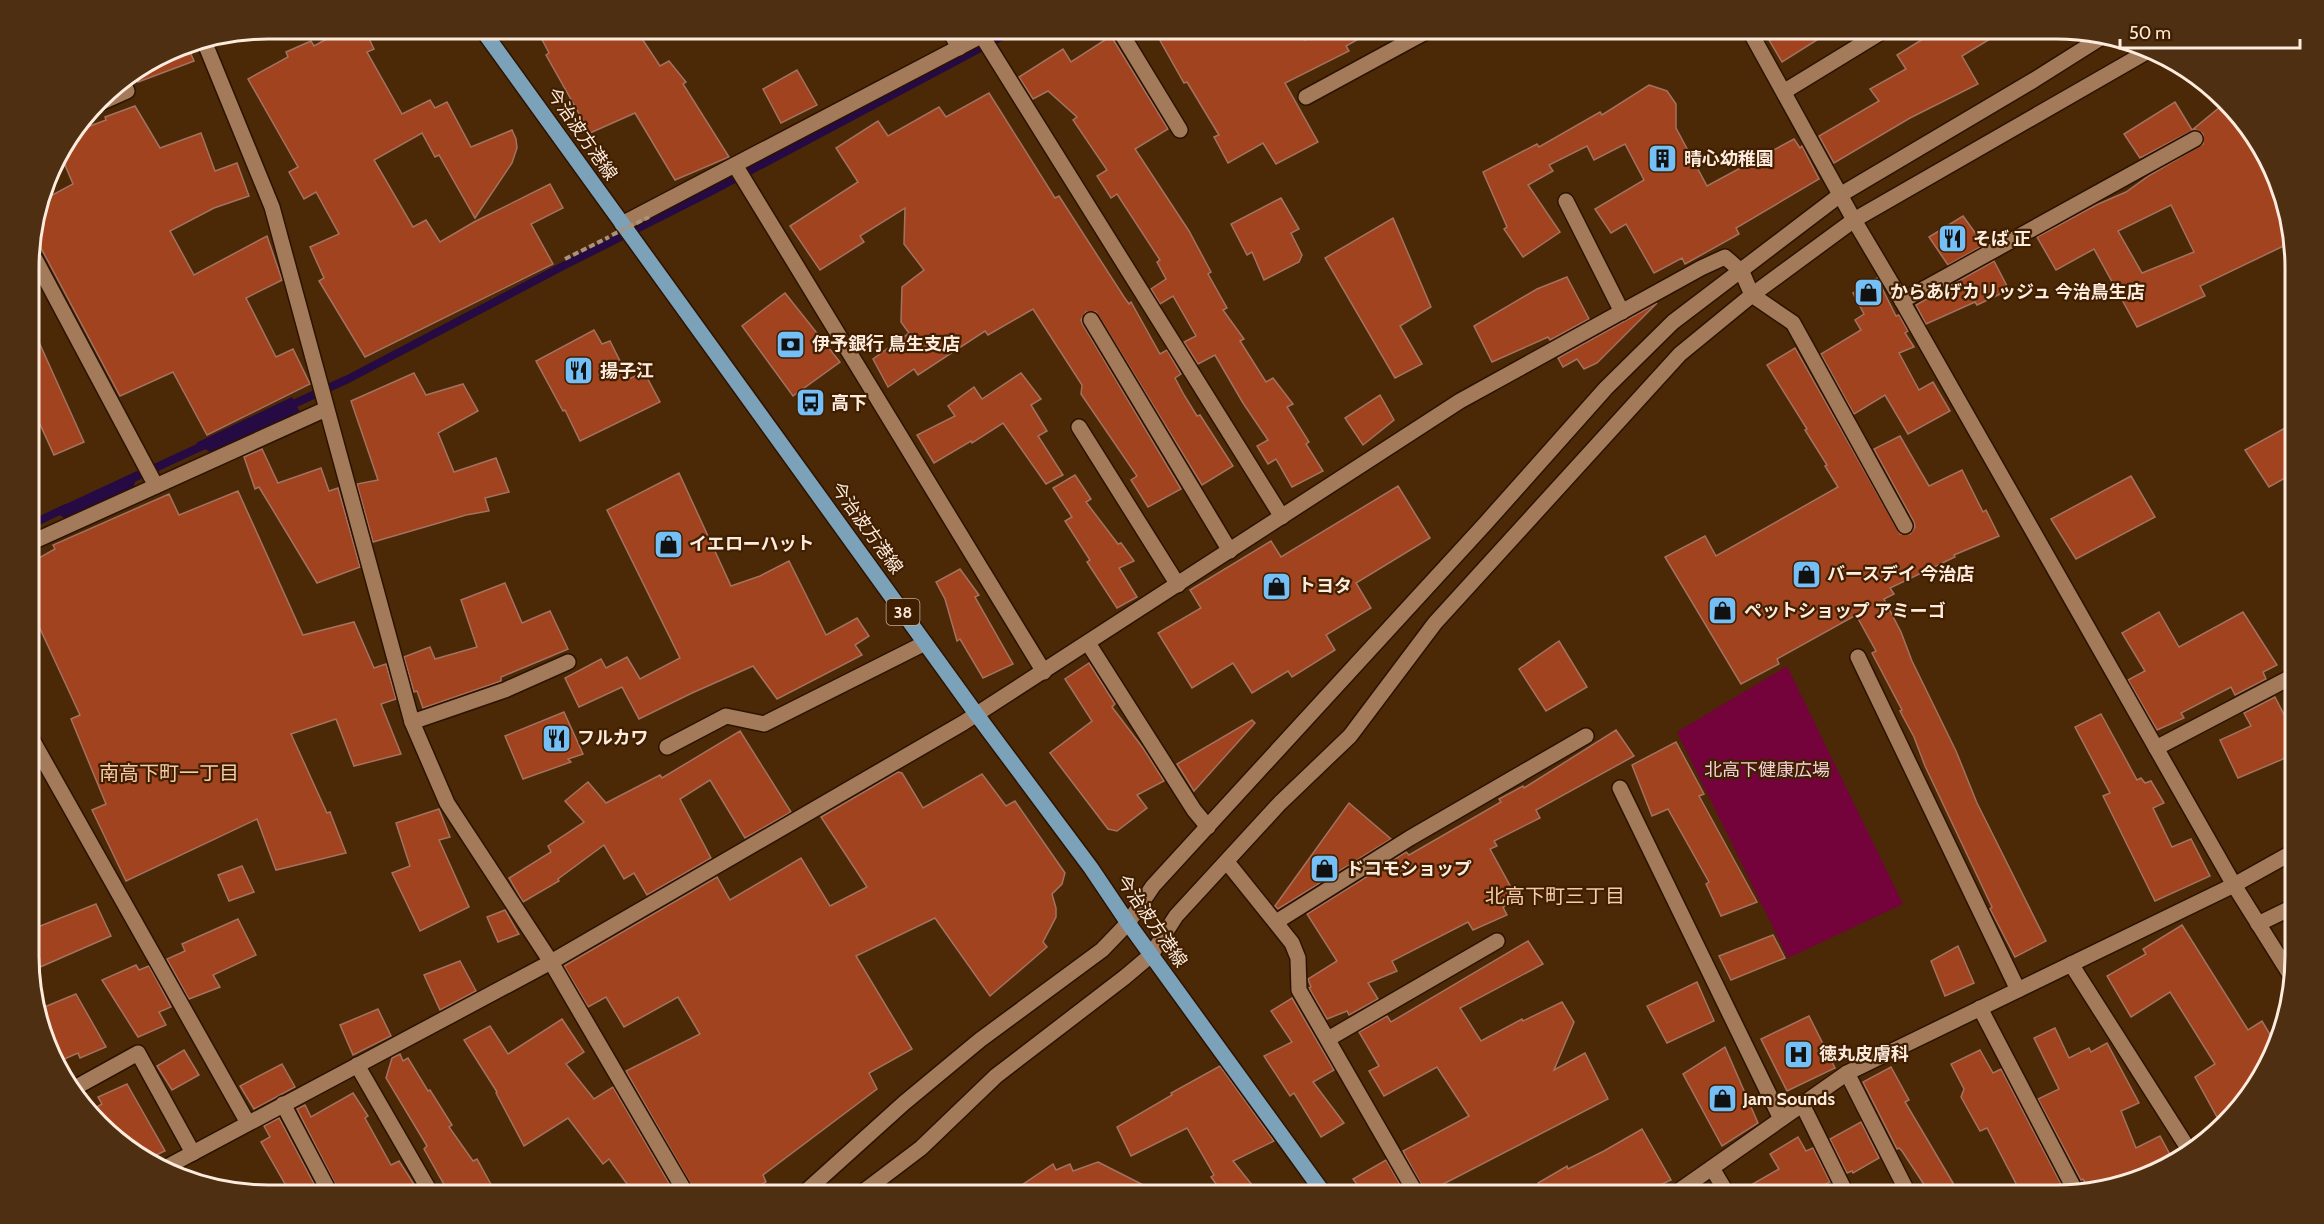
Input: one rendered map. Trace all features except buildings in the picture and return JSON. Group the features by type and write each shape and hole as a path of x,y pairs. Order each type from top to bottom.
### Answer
{"main road":[{"name":"今治波方港線","path":"490,39 976,715 1091,868 1128,923 1318,1185"}],"street":[{"path":"954,39 959,48"},
{"path":"622,224 976,39"},
{"path":"984,39 1282,517"},
{"path":"1125,39 1180,130"},
{"path":"1306,97 1413,39"},
{"path":"1754,39 1854,220 2234,885 2285,967"},
{"path":"1785,92 1870,39"},
{"path":"813,1185 980,1040 1102,950 1128,923 1153,886 1485,524 1606,388 1673,322 1742,272 1840,195 2094,42"},
{"path":"207,48 272,207 412,723 447,803 551,962 681,1185"},
{"path":"872,1185 921,1148 996,1076 1151,955 1176,916 1280,803 1350,736 1435,623 1680,354 1752,295 1854,220 2141,55"},
{"path":"1902,301 2195,139"},
{"path":"735,165 1044,672"},
{"path":"1566,201 1622,312"},
{"path":"172,1164 551,962 976,715 1460,401 1725,257 1742,272 1752,295 1793,323 1905,526"},
{"path":"39,267 156,486"},
{"path":"1091,320 1230,551"},
{"path":"39,539 326,409"},
{"path":"1079,427 1178,585"},
{"path":"667,747 726,716 764,724 925,643"},
{"path":"1088,643 1194,810 1208,827"},
{"path":"1858,657 2018,990"},
{"path":"412,723 506,690 568,662"},
{"path":"2156,748 2285,680"},
{"path":"1276,921 1410,838 1586,736"},
{"path":"39,752 248,1123"},
{"path":"1620,788 1781,1119"},
{"path":"1687,1185 1846,1073 2234,885 2285,857"},
{"path":"1227,862 1292,943 1298,958 1299,990 1411,1185"},
{"path":"2258,924 2285,911"},
{"path":"1328,1039 1497,941"},
{"path":"2071,964 2186,1144"},
{"path":"1980,1008 2072,1185"},
{"path":"80,1085 138,1053 193,1153"},
{"path":"357,1065 426,1185"},
{"path":"1846,1073 1904,1185"},
{"path":"283,1104 325,1185"},
{"path":"1802,1104 1842,1185"},
{"path":"1712,1168 1722,1185"}],"path":[{"path":"565,259 649,217"}],"green space":[{"name":"北高下健康広場","path":"1787,666 1903,904 1788,958 1677,732"}],"shaded area":[{"path":"292,397 300,412 213,454 196,443"},
{"path":"137,471 133,491 68,521 53,510"}],"waterway":[{"path":"287,407 348,379 712,191 997,39"},
{"path":"129,480 211,442"},
{"path":"39,521 66,508"}],"place":[{"name":"晴心幼稚園","path":"1663,159"},
{"name":"そば 正","path":"1952,239"},
{"name":"からあげカリッジュ 今治鳥生店","path":"1869,292"},
{"name":"伊予銀行 鳥生支店","path":"791,344"},
{"name":"揚子江","path":"579,371"},
{"name":"高下","path":"810,403"},
{"name":"イエローハット","path":"668,544"},
{"name":"バースデイ 今治店","path":"1806,574"},
{"name":"トヨタ","path":"1277,586"},
{"name":"ペットショップ アミーゴ","path":"1723,611"},
{"name":"フルカワ","path":"556,738"},
{"name":"ドコモショップ","path":"1325,869"},
{"name":"徳丸皮膚科","path":"1798,1054"},
{"name":"Jam Sounds","path":"1722,1099"}],"district":[{"name":"南高下町一丁目","path":"169,773"},
{"name":"北高下町三丁目","path":"1555,896"}]}
